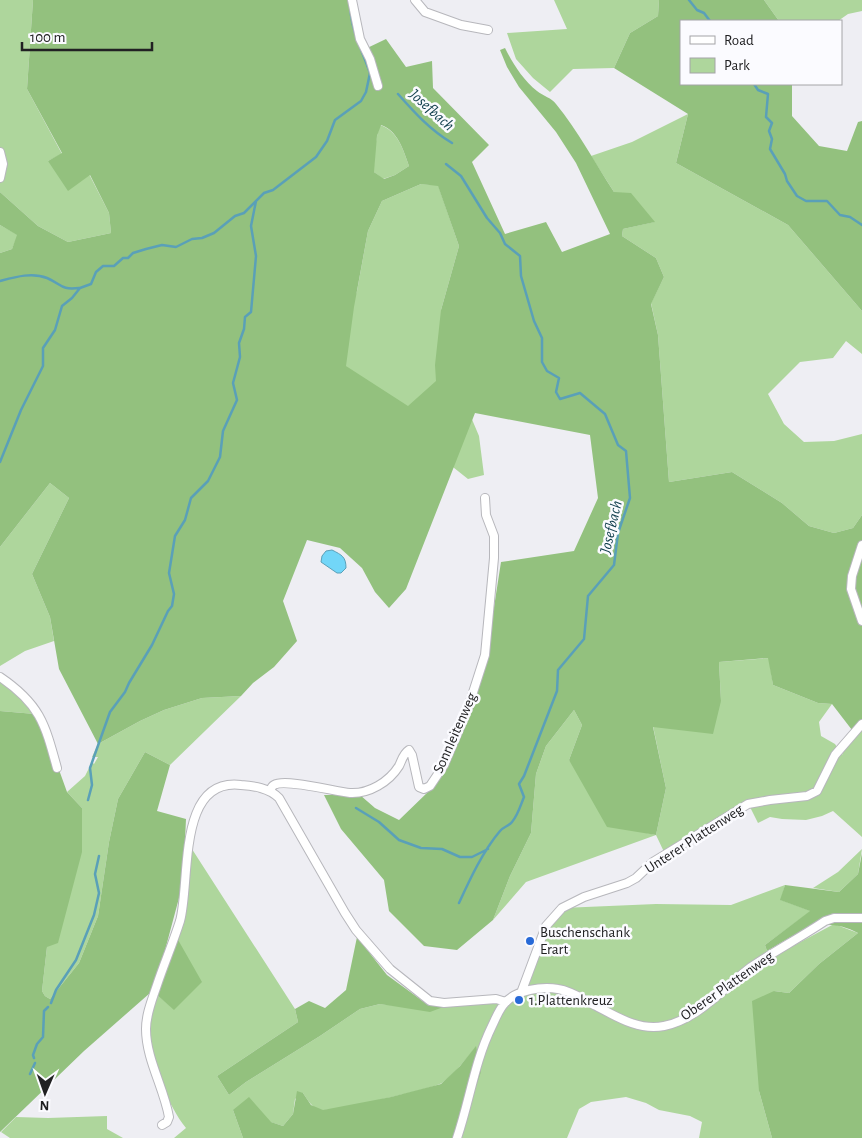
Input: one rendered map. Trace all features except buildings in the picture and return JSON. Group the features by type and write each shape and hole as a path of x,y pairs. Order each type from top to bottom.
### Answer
{"street":[{"path":"352,0 360,39 370,59 378,86"},
{"path":"415,0 425,12 461,25 488,30"},
{"path":"0,152 3,164 0,178"},
{"name":"Sonnleitenweg","path":"270,791 278,783 305,785 351,793 368,790 380,784 394,772 409,750 412,755 419,787 424,789 430,786 444,765 468,708 485,655 494,558 494,536 486,515 485,498"},
{"path":"862,545 852,576 851,589 862,621"},
{"path":"0,677 16,688 32,704 41,718 45,725 57,768"},
{"name":"Unterer Plattenweg","path":"521,993 546,926 562,908 584,897 631,881 652,862 748,804 807,796 817,791 835,755 862,724"},
{"path":"162,1125 167,1122 169,1117 146,1038 148,1012 183,909 189,837 195,819 207,795 222,785 239,784 270,791 279,798 356,930 390,969 430,1002 444,1003 496,999 506,1002 494,1020 478,1060 457,1138"},
{"name":"Oberer Plattenweg","path":"506,1002 521,993 540,988 558,989 568,992 620,1019 637,1025 663,1026 681,1020 698,1010 752,967 825,921 834,918 862,918"}],"green space":[{"path":"0,0 33,0 27,89 62,154 48,161 89,174 109,213 111,233 68,242 38,226 0,192"},
{"path":"33,0 348,0 351,20 363,50 386,39 406,67 432,61 433,88 489,145 472,162 505,234 546,222 562,252 610,234 576,163 556,132 519,87 507,67 500,50 505,48 527,82 554,102 564,114 614,192 631,193 655,222 623,229 622,236 656,258 664,277 651,304 658,335 669,482 732,472 782,503 809,526 834,533 853,528 862,515 862,720 852,730 832,704 818,703 773,685 768,658 719,662 721,701 713,734 653,727 666,788 656,835 607,827 569,760 582,725 574,710 546,746 536,774 531,833 510,876 493,920 457,950 424,946 389,911 384,880 341,829 324,795 360,795 375,808 399,820 429,791 447,765 476,691 492,620 501,562 574,551 598,498 590,435 475,413 406,589 389,608 375,592 362,568 340,548 307,540 283,601 297,641 274,667 253,683 241,696 202,698 164,710 98,744 59,669 50,617 32,574 69,498 50,483 0,547 0,253 12,249 17,235 0,225 0,192 38,226 68,242 111,233 109,213 90,175 68,191 48,161 62,153 27,89","holes":["381,125 396,136 409,166 395,175 384,179 374,172 377,136","421,184 438,186 459,246 441,310 435,365 436,381 408,406 346,366 354,307 368,231 382,201"]},
{"path":"554,0 659,0 658,16 630,33 614,68 573,69 550,92 533,78 516,59 507,33 567,29"},
{"path":"659,0 764,0 778,20 680,20 680,85 792,85 792,116 819,146 847,151 858,122 862,121 862,311 788,225 676,163 688,114 614,68 630,33 658,16"},
{"path":"764,0 862,0 862,11 848,14 839,20 778,20"},
{"path":"688,114 676,163 788,225 862,311 862,354 846,341 833,358 800,362 768,394 784,424 804,442 834,441 862,434 862,515 853,528 834,533 809,526 782,503 732,472 669,482 658,335 651,303 664,277 656,258 622,236 623,229 654,222 614,192 591,156 632,142"},
{"path":"380,125 396,136 409,166 395,175 383,179 374,172 375,148"},
{"path":"421,184 438,185 459,246 441,310 463,398 479,436 484,475 468,479 439,456 334,355 357,291 368,231 382,201"},
{"path":"0,225 18,235 12,249 0,253"},
{"path":"50,483 69,498 32,574 50,617 54,641 25,651 0,666 0,547"},
{"path":"769,658 773,685 818,703 832,704 819,722 821,736 835,744 842,755 852,730 862,720 862,837 833,811 806,820 770,817 758,823 749,805 665,854 656,835 666,788 653,726 721,701 719,662"},
{"path":"0,677 16,688 35,714 0,711"},
{"path":"241,696 170,765 145,752 118,799 109,842 98,916 79,963 50,999 45,996 42,991 47,947 82,808 67,792 85,776 92,762 94,764 98,757 92,757 98,744 164,710 202,698"},
{"path":"574,710 582,725 569,760 633,830 656,835 526,882 493,920 510,876 531,833 536,774 546,746"},
{"path":"0,711 35,714 49,742 67,792 82,808 82,852 58,943 47,947 42,991 50,999 79,963 98,916 109,842 118,799 145,752 170,765 157,811 186,819 183,883 164,954 150,993 84,1051 0,1132"},
{"path":"190,846 295,1009 298,1022 217,1076 229,1095 246,1082 360,1009 380,1004 446,1006 497,1003 521,993 537,947 562,908 656,904 731,905 785,885 781,900 811,911 765,945 767,951 765,961 834,924 858,933 819,964 789,993 774,991 759,1091 772,1138 699,1138 702,1122 690,1116 659,1110 646,1103 626,1097 591,1102 579,1109 567,1138 455,1138 476,1047 442,1083 422,1090 329,1110 316,1108 303,1093 295,1099 293,1114 283,1126 233,1110 243,1138 174,1138 186,1128 172,1106 160,1080 152,1052 150,1022 157,995 174,1009 177,938"},
{"path":"862,849 858,874 839,892 813,888 838,872"},
{"path":"862,853 862,1138 772,1138 759,1091 752,1001 774,991 789,993 819,964 858,933 833,925 821,926 800,932 767,951 765,945 810,911 780,900 785,885 839,892 858,874"},
{"path":"357,937 387,975 424,1002 446,1006 430,1012 380,1004 360,1009 246,1082 229,1095 217,1076 298,1022 295,1009 309,1001 325,1008 346,990"},
{"path":"177,938 202,982 174,1010 157,995"},
{"path":"476,1046 481,1072 455,1138 243,1138 233,1110 249,1097 271,1122 283,1126 293,1114 297,1091 303,1093 311,1105 323,1110 391,1097 441,1084 460,1066"},
{"path":"107,1116 107,1129 123,1138 10,1138 1,1132 16,1117"}],"water":[{"path":"332,550 341,555 345,561 346,568 341,573 337,573 321,562 322,556 326,551"}],"waterway":[{"path":"689,0 709,20"},
{"name":"Josefbach","path":"350,5 355,31 370,73"},
{"path":"0,462 21,410 43,366 43,348 55,330 62,306 80,288 91,284 96,272 103,266 114,266 123,258 128,258 133,253 146,249 162,245 176,247 192,239 202,238 214,233 235,216 244,213 264,193 273,190 316,157 327,141 335,120 361,101 366,92 370,73"},
{"path":"755,85 758,90 768,94 766,117 772,123 769,131 772,139 770,149 797,196 806,201 827,201 840,215 850,217 862,225"},
{"name":"Josefbach","path":"398,94 429,127 452,143"},
{"name":"Josefbach","path":"446,164 461,176 487,218 500,233 505,244 520,256 521,276 534,321 542,338 542,362 547,371 559,378 556,392 560,399 580,393 605,414 618,445 626,451 630,498 618,533 614,565 588,596 584,639 558,670 557,691 524,776 519,784 524,797 519,810 512,822 501,830 482,856 459,903"},
{"path":"88,800 92,785 90,768 110,712 125,692 172,606 174,594 169,573 175,536 185,520 191,498 208,481 220,457 223,431 237,400 233,383 240,357 239,343 244,329 245,317 251,312 256,256 251,226 256,201"},
{"path":"0,281 35,275 47,278 65,288 79,288"},
{"path":"356,808 379,822 399,840 421,848 442,849 460,857 472,857 488,849"},
{"path":"51,1003 56,990 76,960 94,915 99,893 95,874 99,856"},
{"path":"34,1058 33,1055 37,1044 43,1037 44,1011 48,1007"},
{"path":"30,1074 35,1063"}],"place":[{"name":"Buschenschank Erart","path":"530,941"},
{"name":"1.Plattenkreuz","path":"519,1000"}]}
